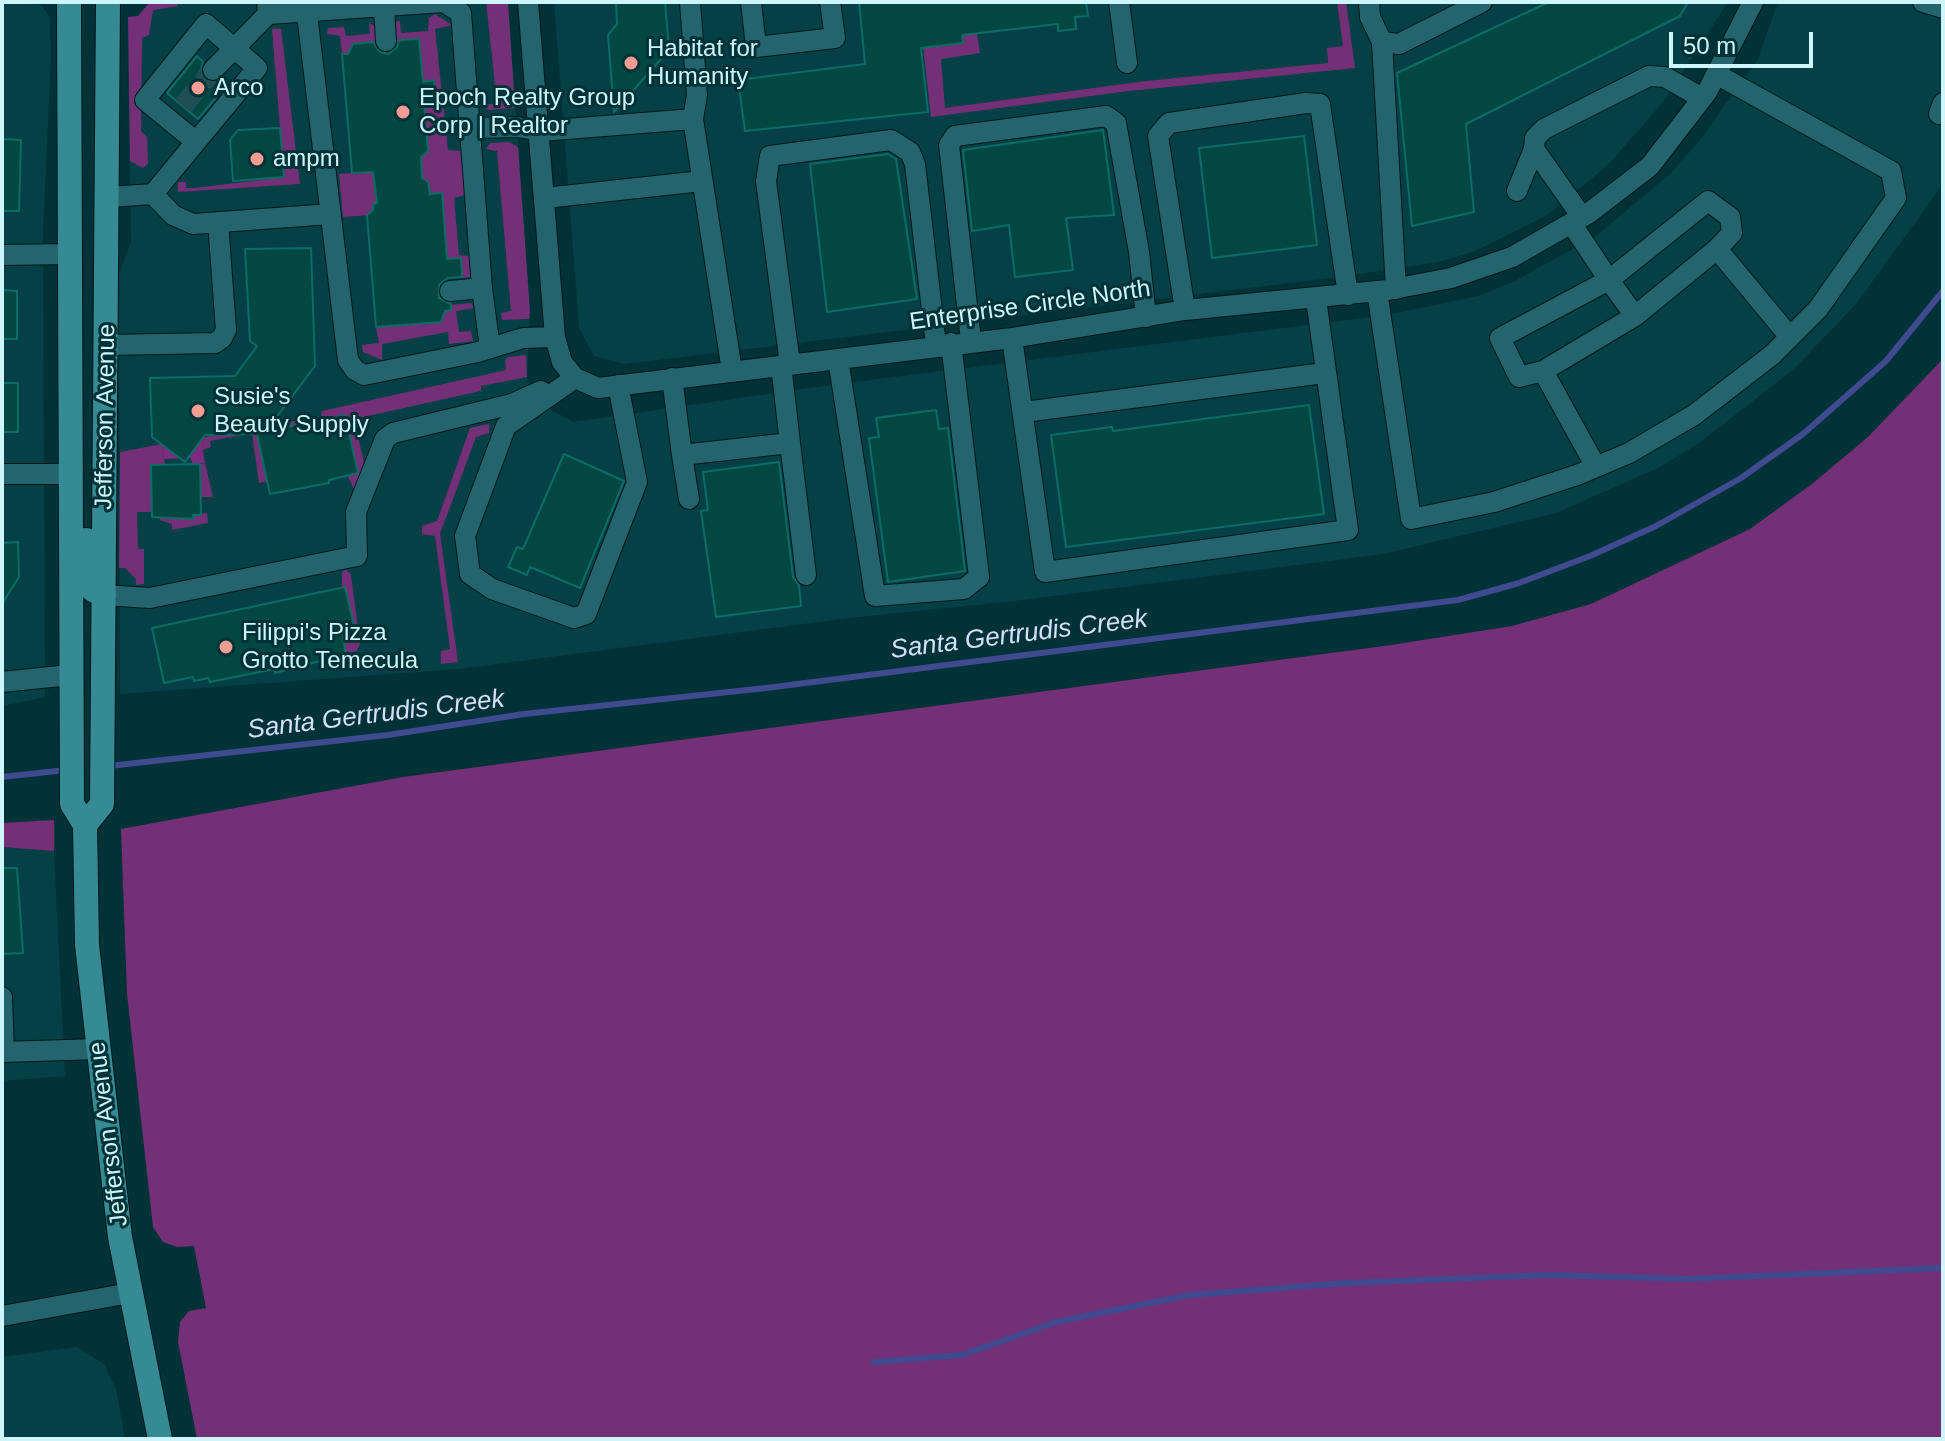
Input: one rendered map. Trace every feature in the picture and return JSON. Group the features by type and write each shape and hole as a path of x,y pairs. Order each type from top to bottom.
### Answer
{"main road":[{"name":"Jefferson Avenue","path":"69,2 70,675 87,719 103,790 102,804 85,825"},
{"name":"Jefferson Avenue","path":"108,2 104,595 72,804 85,825 87,945 99,1049 130,1293 160,1439"},
{"path":"70,368 79,398 86,448 87,580 93,590 104,595"}],"street":[{"path":"213,70 268,8 307,14 444,2 461,13 482,288 490,348"},
{"path":"528,2 541,131 555,337 562,362 575,378"},
{"path":"690,2 697,95 693,119 732,371"},
{"path":"751,2 756,47 835,38 830,2"},
{"path":"1119,2 1127,63"},
{"path":"1369,2 1370,17 1382,42 1386,290 1411,519 1494,502 1596,467 1694,415 1790,337 1818,309 1896,198 1891,171 1716,74"},
{"path":"1382,42 1399,44 1482,2"},
{"name":"Enterprise Circle North","path":"575,378 598,388 1012,338 1185,310 1348,295 1451,278 1512,257 1576,220 1650,166 1702,98 1753,2"},
{"path":"1923,2 1943,8"},
{"path":"384,7 386,41"},
{"path":"307,14 348,360 355,370 364,375 523,338 555,337"},
{"path":"109,197 153,194 257,68 206,24 145,100 177,114 195,141"},
{"path":"1517,191 1534,149 1535,138 1544,129 1649,76 1665,77 1702,98"},
{"path":"1185,310 1158,136 1169,123 1306,103 1320,104 1348,295"},
{"path":"952,343 949,145 955,136 1106,116 1116,123 1139,252 1146,317"},
{"path":"472,128 517,127 541,131 693,119"},
{"path":"806,575 790,443 786,364 766,181 770,156 891,140 910,152 915,164 952,343 979,577 964,589 875,596 838,359"},
{"path":"1534,149 1609,280 1635,316"},
{"path":"545,198 702,181"},
{"path":"153,194 179,219 193,224 331,214"},
{"path":"1708,201 1730,217 1732,233 1717,249 1635,316 1543,371 1519,377 1500,338 1609,280 1708,201"},
{"path":"107,345 215,343 222,338 226,330 218,222"},
{"path":"1717,249 1790,337"},
{"path":"2,255 70,254"},
{"path":"450,291 482,288"},
{"path":"1012,338 1045,572 1348,530 1316,299"},
{"path":"1543,371 1596,467"},
{"path":"1024,412 1324,373"},
{"path":"575,378 506,426 465,536 470,574 492,589 574,618 586,614 637,482 618,385"},
{"path":"104,595 150,598 357,556 356,512 385,439 393,433 512,404 575,378"},
{"path":"672,378 689,499"},
{"path":"682,455 790,443"},
{"path":"2,474 70,474"},
{"path":"2,682 70,675"},
{"path":"2,997 3,1052 99,1049"},
{"path":"2,1316 130,1293"}],"shaded area":[{"path":"2,2 42,5 50,18 51,59 43,231 45,697 2,706"},
{"path":"150,2 508,2 530,312 527,377 533,394 543,405 573,422 823,386 1387,315 1478,296 1515,281 1596,236 1671,173 1700,140 1758,59 1778,2 1943,2 1943,184 1857,303 1793,370 1699,443 1660,467 1556,513 1383,554 1014,601 849,618 459,669 120,694 119,274 131,242 128,17 138,16"},
{"path":"150,2 177,2 178,6 153,10 149,35 142,38 141,131 147,137 148,164 143,168 130,161 128,17 138,16"},
{"path":"486,2 508,2 515,108 488,110 482,105 497,103"},
{"path":"554,2 1728,2 1664,101 1607,166 1547,215 1475,251 1439,262 1339,277 625,364 594,356 579,328"},
{"path":"918,2 943,33 945,45 962,43 962,35 977,33 980,53 941,59 945,108 1146,81 1328,63 1327,48 1343,46 1337,2 1346,2 1355,68 1129,91 931,117"},
{"path":"435,14 452,25 435,29 448,150 461,151 465,195 454,198 459,255 469,256 471,277 463,278 461,258 447,259 428,182 413,171 423,152 428,151 424,101 436,100 435,81 423,81 419,39 394,41 395,22 400,21 401,33 428,31 429,18"},
{"path":"369,23 377,27 377,42 354,44 348,54 342,55 340,36 327,34 328,28 344,27 346,36 370,34"},
{"path":"272,29 281,29 300,184 178,192 178,182 186,182 186,188 195,188 284,177"},
{"path":"509,142 518,147 530,312 529,319 502,320 501,313 511,311 497,151 486,149 490,143"},
{"path":"378,171 377,203 373,204 370,215 343,217 339,174"},
{"path":"471,303 474,308 456,311 459,332 471,331 473,341 449,344 448,332 382,344 382,360 363,352 362,345 379,343 376,327 440,322 445,311 451,310 451,305"},
{"path":"526,355 527,377 481,386 481,391 354,419 365,467 355,492 348,476 358,473 345,415 289,427 268,481 259,483 252,433 210,441 211,447 203,450 201,438 321,416 322,411 506,370 505,360 508,357"},
{"path":"1943,359 1943,1439 197,1439 178,1342 180,1322 189,1311 206,1308 194,1246 177,1247 163,1242 153,1227 127,994 121,829 403,777 1391,645 1512,626 1591,604 1750,529 1812,484 1868,437"},
{"path":"489,424 489,433 476,437 440,534 458,662 441,664 441,651 450,649 435,536 422,534 422,526 437,521 470,428"},
{"path":"201,438 205,463 192,464 191,458 164,459 162,444"},
{"path":"162,444 165,465 151,465 152,512 137,512 138,549 144,549 144,584 136,585 136,579 125,568 119,568 120,452"},
{"path":"205,463 213,497 201,497 200,464"},
{"path":"166,512 167,519 193,519 193,515 207,513 208,523 172,530 172,524 160,520 160,513"},
{"path":"346,569 351,575 360,644 357,651 346,654 342,633 355,630 345,587 342,588 342,572"},
{"path":"54,820 54,851 2,847 2,823"},
{"path":"2,847 54,851 65,1076 2,1081"},
{"path":"77,1347 104,1364 116,1389 125,1439 2,1439 2,1357"}],"building":[{"path":"616,2 665,2 669,50 614,112 608,35 617,24"},
{"path":"859,2 1086,2 1088,16 1075,17 1076,29 1058,31 1058,24 962,35 963,43 921,48 928,112 745,131 738,80 865,64"},
{"path":"1549,2 1688,2 1680,16 1466,124 1474,212 1412,226 1397,73"},
{"path":"419,39 423,82 434,80 436,100 424,101 428,151 421,157 422,178 428,182 430,194 442,193 447,259 461,258 462,277 448,278 439,285 439,298 451,304 451,310 445,311 441,322 376,327 367,215 373,210 373,204 377,203 373,172 352,173 342,54 348,54 353,44 373,42 380,52 388,54 397,47 399,40"},
{"name":"Arco","path":"197,56 203,62 200,73 205,80 216,83 223,79 228,83 198,119 167,93"},
{"name":"ampm","path":"280,128 284,177 233,181 230,140 238,130"},
{"path":"1103,130 1114,215 1066,218 1073,270 1015,277 1009,225 972,231 963,150"},
{"path":"1304,136 1317,245 1212,258 1199,148"},
{"path":"2,139 21,140 19,211 2,211"},
{"path":"888,154 896,159 917,299 827,312 810,164"},
{"path":"311,248 315,366 266,431 345,415 358,473 329,480 329,483 270,494 257,434 205,435 185,462 152,437 150,378 235,376 257,346 250,341 245,249"},
{"path":"2,290 17,291 17,339 2,339"},
{"path":"2,383 18,383 18,432 2,432"},
{"path":"1309,405 1324,514 1066,547 1051,435 1112,427 1113,431"},
{"path":"936,410 939,429 948,428 965,571 888,582 869,438 879,437 876,418"},
{"path":"564,454 624,481 580,588 530,567 527,575 508,567 517,547 523,549"},
{"path":"779,462 793,577 799,585 801,606 716,617 701,511 708,510 703,472"},
{"path":"200,464 201,515 193,515 194,519 152,517 151,465"},
{"path":"18,542 19,577 2,604 2,543"},
{"path":"345,587 355,630 342,633 346,654 275,673 274,669 210,682 208,678 194,681 193,677 164,683 152,628"},
{"path":"2,868 17,868 23,953 2,954"}],"waterway":[{"name":"Santa Gertrudis Creek","path":"109,766 388,735 524,714 766,688 1458,600 1519,583 1590,556 1656,526 1741,478 1803,434 1886,361 1943,291"},
{"name":"Santa Gertrudis Creek","path":"2,777 66,770"},
{"path":"874,1362 962,1355 1056,1322 1190,1295 1346,1283 1548,1275 1686,1279 1943,1268"}],"tunnel":[{"path":"183,106 213,70"}],"place":[{"name":"Habitat for Humanity","path":"631,63"},
{"name":"Arco","path":"198,88"},
{"name":"Epoch Realty Group Corp | Realtor","path":"403,112"},
{"name":"ampm","path":"257,159"},
{"name":"Susie's Beauty Supply","path":"198,411"},
{"name":"Filippi's Pizza Grotto Temecula","path":"226,647"}]}
